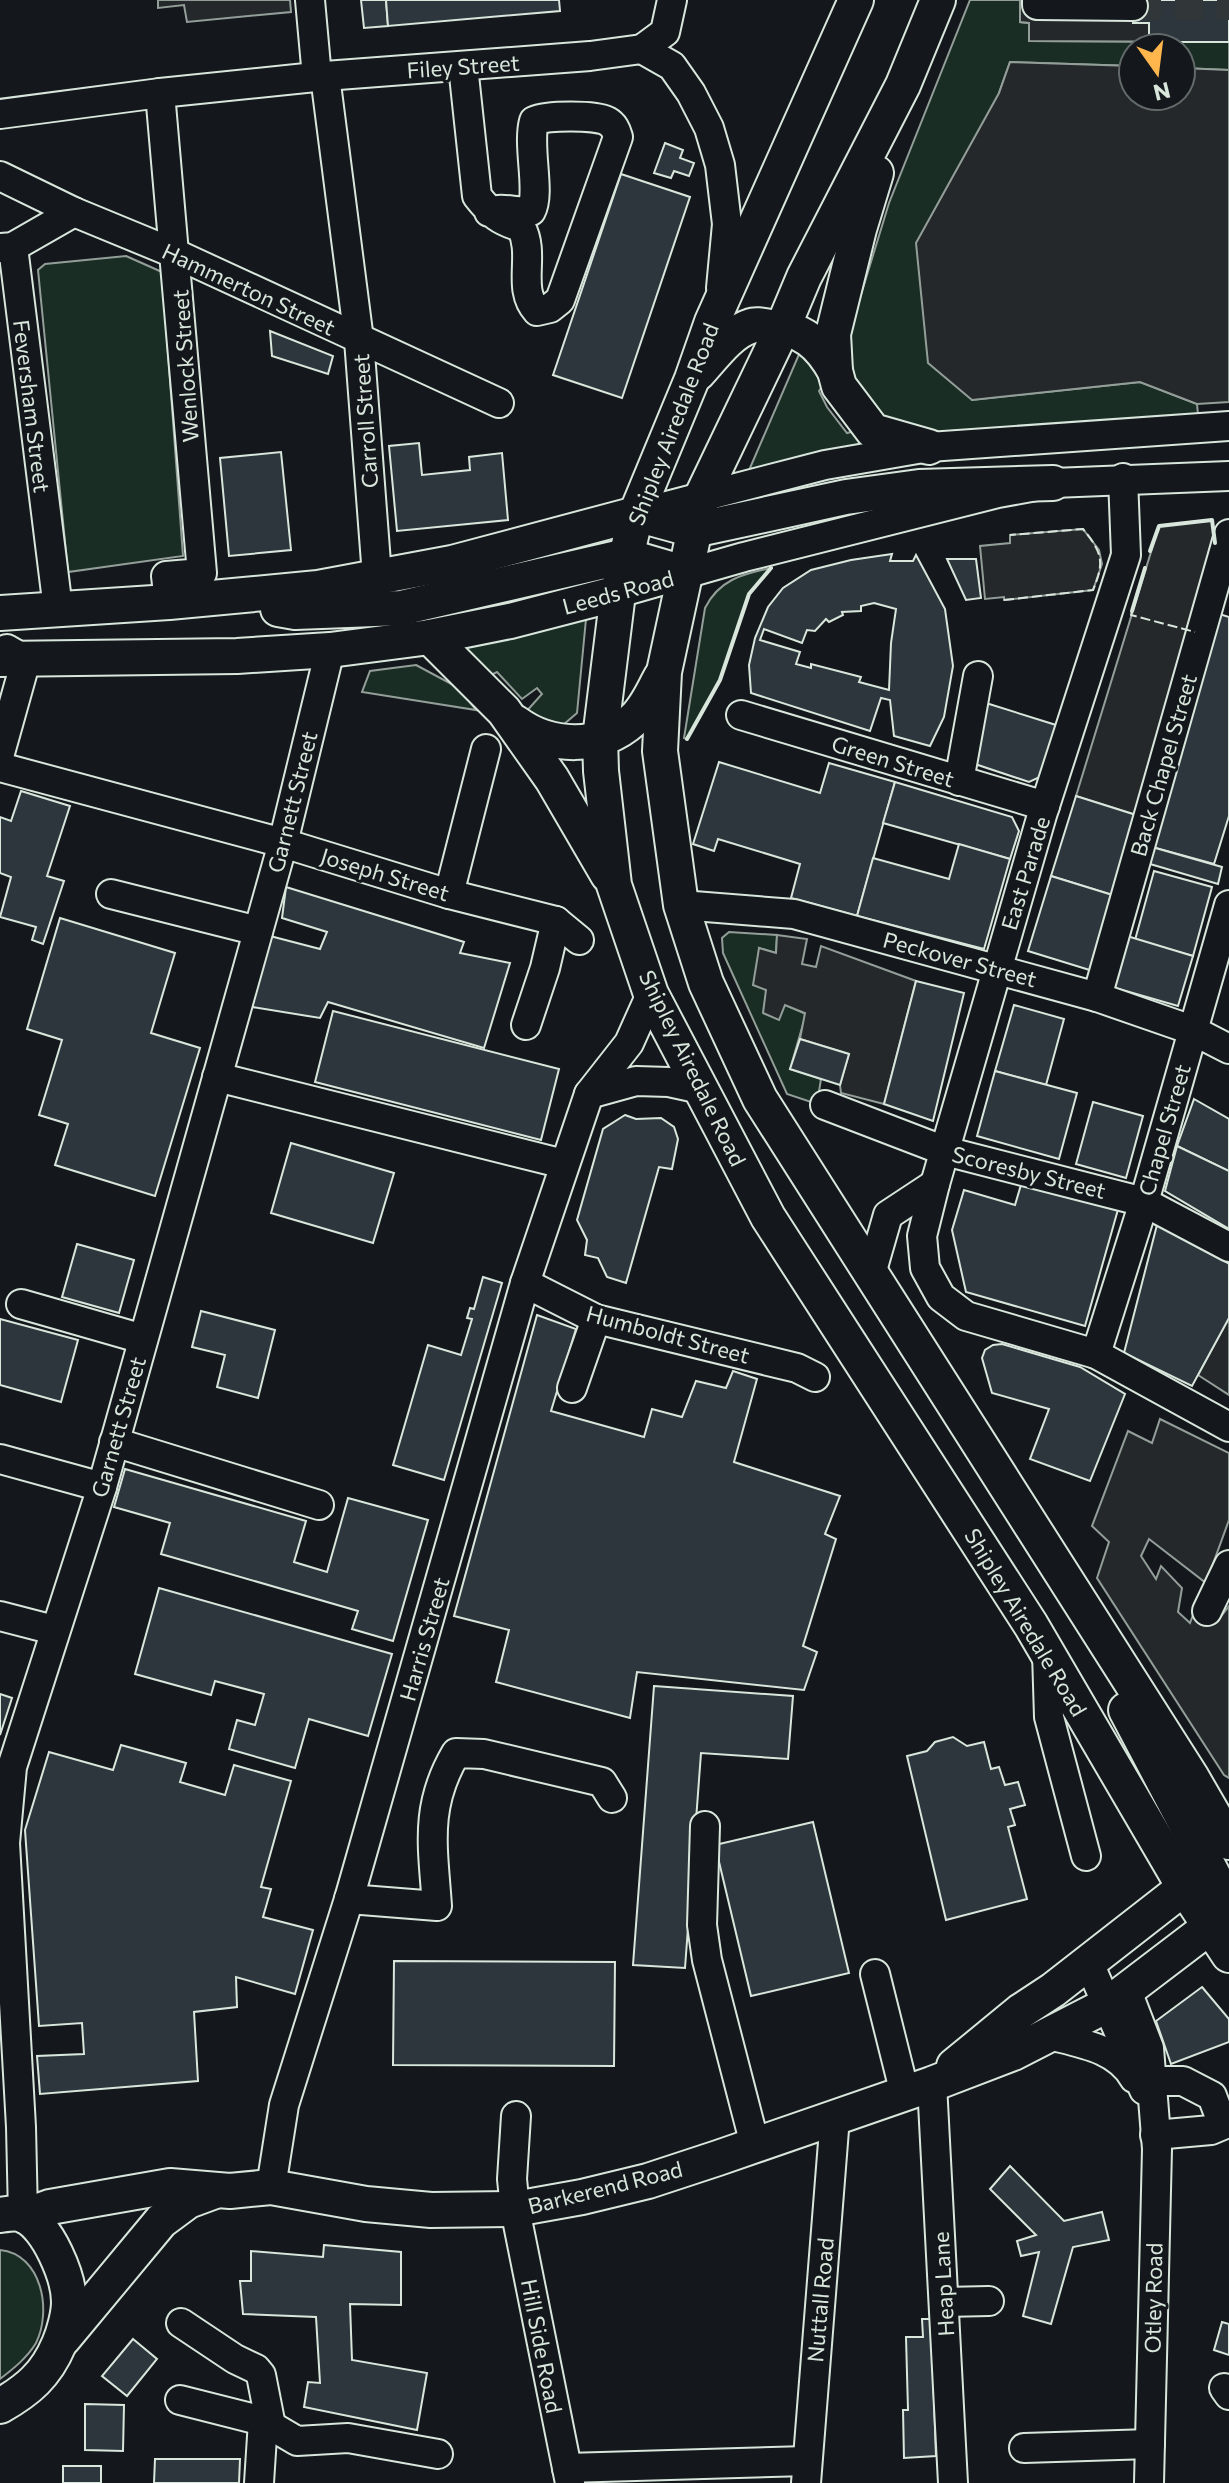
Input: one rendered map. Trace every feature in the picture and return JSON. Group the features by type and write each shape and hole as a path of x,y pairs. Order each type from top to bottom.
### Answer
{"main road":[{"name":"Shipley Airedale Road","path":"856,0 719,305 636,514 618,593 600,738 614,885 651,994 768,1217 812,1281 1047,1653 1213,1863"},
{"name":"Shipley Airedale Road","path":"938,0 903,85 804,277 702,496 664,672 660,751 681,905 706,983 760,1099 1192,1778 1213,1863 1222,1932"},
{"path":"903,85 859,229 833,334 835,371 839,386 873,431 929,447"},
{"path":"692,379 730,339 751,326 783,327 811,339 823,350 835,371"},
{"path":"0,613 318,588 452,563 636,514 694,530 846,497 919,487 1053,483"},
{"path":"205,598 295,612 401,608 626,556 684,573"},
{"path":"377,576 384,593 401,608"},
{"name":"Leeds Road","path":"9,655 237,656 330,650 430,637 510,621 618,593"},
{"path":"430,637 531,734 569,744 600,738 633,720 646,705 664,672"},
{"path":"504,711 552,779 614,885"},
{"name":"Barkerend Road","path":"918,2089 1089,1963 1213,1863"},
{"name":"Barkerend Road","path":"16,2215 170,2186 219,2190 271,2187 366,2204 431,2210 515,2209 582,2197 648,2181 918,2089 1013,2053 1117,1998 1222,1932"},
{"name":"Barkerend Road","path":"60,2342 161,2221 188,2201 219,2190"},
{"path":"0,2432 13,2398 47,2367 60,2342 69,2302 63,2269 37,2225 16,2215"}],"street":[{"name":"Carroll Street","path":"310,0 359,340 377,576"},
{"path":"672,0 665,32 642,49 672,66 691,93 720,165 727,224 719,305"},
{"path":"1037,0 1037,5 1133,6"},
{"name":"Filey Street","path":"0,114 160,93 642,49"},
{"path":"463,66 477,196 489,212 498,220 521,227 528,241 529,303 537,311 550,308 560,300 618,137 614,126 605,120 544,117 534,121 534,205 531,211 522,213 500,208 489,212"},
{"name":"Wenlock Street","path":"160,93 202,573 166,576 169,602"},
{"name":"Hammerton Street","path":"0,176 499,403"},
{"path":"6,247 74,212"},
{"name":"Feversham Street","path":"6,247 58,609"},
{"path":"636,514 825,465 929,447 1229,426"},
{"path":"1088,435 1229,442"},
{"name":"Leeds Road","path":"618,593 684,573 998,493 1053,483 1229,476"},
{"name":"East Parade","path":"1096,1354 966,1316 941,1297 925,1268 922,1236 1045,806 1113,634 1126,555 1123,478"},
{"name":"Back Chapel Street","path":"1097,997 1229,534"},
{"name":"Garnett Street","path":"16,2215 5,1843 12,1767 102,1487 283,843 330,650"},
{"path":"0,753 9,655"},
{"path":"959,781 978,676"},
{"name":"Green Street","path":"741,715 1045,806"},
{"path":"449,894 486,749"},
{"name":"Joseph Street","path":"0,767 283,843 449,894 556,921 579,940"},
{"path":"111,894 258,931"},
{"name":"Peckover Street","path":"681,905 788,912 1097,997 1192,1030 1229,1049"},
{"name":"Chapel Street","path":"1096,1354 1144,1202 1229,905"},
{"path":"526,1025 545,968 556,921"},
{"name":"Harris Street","path":"271,2187 284,2105 349,1899 525,1283 589,1094 629,1043 651,994"},
{"path":"217,1077 564,1164"},
{"path":"589,1094 636,1081 669,1082 701,1089"},
{"name":"Scoresby Street","path":"825,1105 945,1151 1144,1202 1229,1247"},
{"path":"871,1274 888,1215 935,1184"},
{"name":"Humboldt Street","path":"525,1283 596,1319 797,1368 815,1377"},
{"path":"21,1304 143,1339"},
{"path":"572,1388 596,1319"},
{"path":"1096,1354 1229,1427"},
{"path":"114,1442 319,1505"},
{"path":"0,1459 102,1487"},
{"path":"1207,1611 1229,1565"},
{"path":"0,1616 54,1630"},
{"path":"1047,1653 1049,1717 1086,1856"},
{"path":"349,1899 437,1906 431,1824 441,1778 456,1753 484,1754 602,1782 612,1798"},
{"path":"705,1826 702,1925 707,1960 755,2145"},
{"path":"1089,1963 1117,1998 1154,2124"},
{"name":"Heap Lane","path":"875,1974 918,2089 944,2302 953,2483"},
{"name":"Otley Road","path":"1117,1998 1149,2048 1154,2124 1149,2483"},
{"path":"1049,2035 1104,2051 1126,2064 1154,2124"},
{"path":"1151,2081 1183,2081 1212,2096 1223,2125 1211,2130 1154,2124"},
{"name":"Hill Side Road","path":"516,2116 512,2179 515,2209 568,2476"},
{"name":"Nuttall Road","path":"806,2472 835,2117"},
{"path":"944,2302 989,2301"},
{"path":"181,2323 261,2375 266,2387 267,2423 259,2483"},
{"path":"180,2400 267,2423 297,2441 348,2438 438,2454"},
{"path":"1024,2448 1150,2444"},
{"path":"568,2476 806,2472"}],"green space":[{"path":"970,0 1020,0 1020,22 1029,23 1030,41 1117,41 1117,65 1010,62 999,93 972,400 1140,382 1197,404 1198,415 933,434 891,427 849,376 848,347 852,324 889,203"},
{"path":"1197,42 1229,42 1229,70 1197,69"},
{"path":"126,256 162,272 183,556 68,572 38,270 45,264"},
{"path":"800,352 826,380 819,391 827,407 847,433 855,431 867,446 754,471 750,468"},
{"path":"771,568 749,594 720,680 687,739 684,738 705,608 717,591 732,580"},
{"path":"586,619 577,713 556,731 524,714 542,694 537,688 522,699 497,672 489,676 463,648"},
{"path":"416,665 459,688 476,710 362,692 370,671"},
{"path":"729,932 777,935 776,953 759,948 766,990 785,1005 806,1014 790,1069 821,1079 817,1104 787,1094 723,953 722,938"},
{"path":"0,2250 26,2262 34,2273 40,2286 43,2316 36,2343 20,2363 0,2379"}],"shaded area":[{"path":"158,0 290,0 291,12 187,22 184,5 158,8"},
{"path":"1020,0 1229,0 1229,42 1197,42 1197,32 1117,32 1117,41 1029,41 1029,23 1020,22"},
{"path":"1010,62 1117,65 1117,112 1197,112 1197,69 1229,70 1229,402 1197,404 1140,382 972,400 928,363 916,243 999,93"},
{"path":"1212,520 1217,557 1136,815 1076,796 1159,526"},
{"path":"1083,529 1099,550 1102,564 1093,590 1004,600 1004,597 985,599 980,546 1010,543 1010,535"},
{"path":"777,935 807,939 802,964 816,967 821,946 916,981 884,1104 841,1093 840,1085 849,1054 800,1039 805,1013 785,1005 779,1020 763,1013 766,990 753,985 759,948 776,953"},
{"path":"1229,1318 1229,1395 1198,1375"},
{"path":"1160,1419 1229,1453 1229,1520 1206,1583 1149,1539 1141,1556 1156,1579 1161,1566 1182,1588 1178,1612 1190,1623 1199,1599 1207,1611 1219,1619 1229,1606 1229,1778 1224,1775 1097,1578 1109,1542 1092,1526 1128,1431 1152,1443"}],"building":[{"path":"361,0 386,0 388,26 364,28"},
{"path":"386,0 559,0 560,11 388,26"},
{"path":"1133,0 1229,0 1229,42 1197,42 1197,32 1149,32 1149,23 1133,23"},
{"path":"665,143 683,150 680,158 694,163 689,176 674,171 671,178 654,173"},
{"path":"621,174 690,197 622,398 553,375"},
{"path":"270,331 333,356 328,374 272,356"},
{"path":"419,443 422,475 470,470 469,457 502,453 508,520 397,531 389,446"},
{"path":"281,452 291,550 229,556 220,458"},
{"path":"892,554 890,561 913,561 916,555 945,609 953,666 944,717 930,746 894,736 890,700 881,698 870,731 751,693 749,665 755,638 768,607 783,588 811,570","holes":["874,603 896,609 889,690 859,682 861,677 811,664 811,668 796,664 800,652 760,640 764,629 802,643 807,630 815,631 826,619 829,622 843,615 842,612 861,611 861,606"]},
{"path":"947,559 976,559 981,598 966,600"},
{"path":"1213,612 1229,617 1229,816 1214,864 1152,847"},
{"path":"986,703 1056,725 1042,776 1029,782 972,763"},
{"path":"719,762 820,793 829,763 895,782 857,916 791,898 800,864 718,839 714,851 693,844"},
{"path":"895,782 1012,817 1019,831 1010,859 883,823"},
{"path":"21,791 70,806 47,876 64,881 43,944 32,940 36,927 0,917 11,877 0,873 0,817 11,821"},
{"path":"1076,796 1136,815 1112,895 1051,876"},
{"path":"959,844 1010,859 984,949 857,916 873,858 949,879"},
{"path":"1152,847 1222,867 1218,884 1150,864"},
{"path":"1154,871 1212,887 1193,956 1135,940"},
{"path":"1051,876 1119,897 1096,972 1028,951"},
{"path":"286,887 464,942 460,953 510,963 484,1048 328,1002 320,1018 246,1006 270,936 320,949 327,932 282,918"},
{"path":"60,918 175,953 151,1033 200,1048 155,1196 55,1165 68,1124 39,1115 62,1040 27,1029"},
{"path":"1127,936 1193,956 1178,1006 1112,987"},
{"path":"916,981 964,993 933,1121 884,1104"},
{"path":"1014,1005 1064,1019 1046,1085 995,1071"},
{"path":"333,1011 559,1069 541,1140 315,1082"},
{"path":"800,1039 849,1054 840,1085 790,1069"},
{"path":"995,1071 1077,1093 1059,1159 977,1136"},
{"path":"1194,1099 1229,1119 1229,1171 1177,1146"},
{"path":"1093,1102 1143,1116 1126,1178 1076,1164"},
{"path":"625,1115 636,1119 661,1118 674,1127 678,1139 672,1169 659,1167 626,1283 607,1277 598,1258 585,1255 587,1240 577,1220 603,1129"},
{"path":"291,1143 394,1173 373,1243 271,1213"},
{"path":"1177,1146 1229,1171 1229,1229 1165,1191"},
{"path":"1023,1178 1119,1206 1085,1326 966,1292 952,1230 964,1190 1015,1205"},
{"path":"1159,1217 1229,1264 1229,1318 1192,1386 1124,1353"},
{"path":"77,1244 134,1260 119,1313 62,1297"},
{"path":"483,1277 502,1283 444,1480 393,1465 428,1345 461,1355 472,1319 467,1318 470,1308 474,1309"},
{"path":"201,1311 275,1330 258,1398 217,1387 225,1355 192,1347"},
{"path":"537,1315 576,1329 551,1411 644,1437 652,1409 682,1417 696,1381 726,1388 733,1371 757,1379 734,1462 840,1496 825,1534 836,1539 803,1646 817,1652 804,1690 637,1672 630,1718 496,1682 509,1630 454,1616"},
{"path":"0,1319 78,1340 61,1402 0,1385"},
{"path":"1002,1344 1080,1367 1125,1394 1090,1481 1030,1459 1049,1409 992,1393 982,1358 985,1350"},
{"path":"125,1469 306,1521 294,1562 327,1572 348,1498 428,1520 393,1641 352,1629 358,1611 161,1554 170,1523 114,1507"},
{"path":"159,1588 392,1654 368,1736 309,1719 295,1768 229,1749 237,1720 255,1725 264,1694 215,1681 211,1695 135,1674"},
{"path":"654,1686 793,1696 788,1759 701,1753 685,1968 633,1965"},
{"path":"0,1694 12,1698 0,1735"},
{"path":"953,1737 967,1746 984,1742 991,1769 999,1767 1005,1785 1018,1782 1025,1805 1010,1809 1015,1825 1008,1827 1027,1899 946,1920 907,1756 927,1751 935,1742"},
{"path":"121,1745 186,1763 180,1782 225,1795 234,1765 291,1781 261,1887 271,1889 263,1917 313,1930 295,1994 236,1977 237,2007 194,2012 198,2081 40,2094 37,2056 84,2054 82,2023 39,2026 25,1830 49,1752 113,1770"},
{"path":"813,1822 849,1973 751,1996 715,1845"},
{"path":"394,1961 615,1962 614,2066 393,2065"},
{"path":"1202,1987 1229,2019 1229,2042 1171,2064 1156,2021"},
{"path":"1010,2166 1064,2221 1102,2212 1109,2240 1073,2247 1051,2324 1023,2316 1039,2252 1021,2256 1017,2241 1036,2235 990,2189"},
{"path":"324,2245 401,2252 401,2305 350,2304 352,2360 427,2373 417,2430 304,2407 308,2382 320,2383 316,2317 243,2314 240,2281 251,2281 251,2251 323,2257"},
{"path":"922,2319 931,2319 936,2456 904,2458 903,2410 908,2410 906,2337 923,2337"},
{"path":"1222,2322 1229,2324 1229,2355 1214,2350"},
{"path":"133,2339 157,2359 127,2396 102,2376"},
{"path":"85,2404 124,2405 123,2451 85,2450"},
{"path":"155,2459 240,2459 239,2483 154,2483"},
{"path":"63,2466 101,2466 101,2483 63,2483"}],"tunnel":[{"path":"1133,6 1229,6"}],"fence":[{"path":"1004,600 1093,590 1100,564 1098,551 1083,529 1010,535"},
{"path":"1132,611 1131,615 1195,632"}],"wall":[{"path":"1150,551 1159,526 1212,520 1215,543"},
{"path":"687,739 720,680 749,594 771,568"},
{"path":"1132,611 1145,568"}]}
